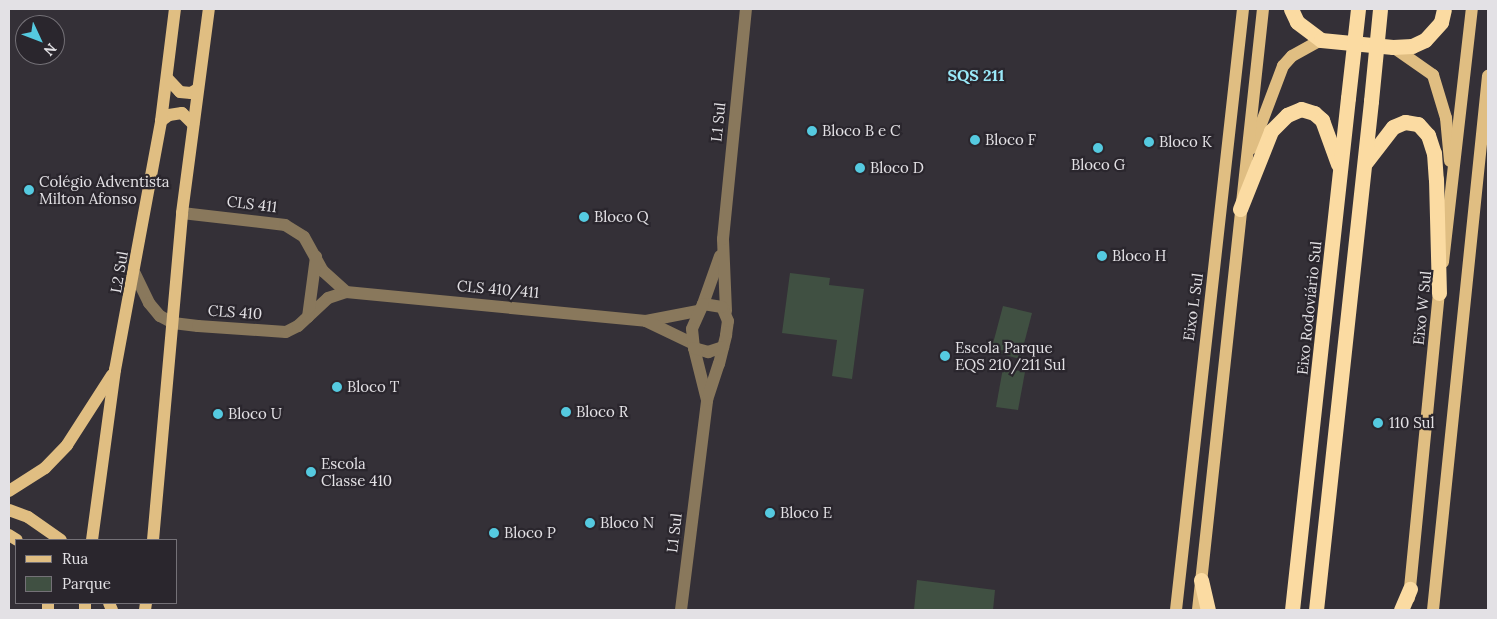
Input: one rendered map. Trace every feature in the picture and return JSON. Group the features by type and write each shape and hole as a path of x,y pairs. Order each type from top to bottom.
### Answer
{"highway":[{"path":"1291,9 1297,22 1321,40 1393,47 1412,46 1425,40 1441,22 1444,9"},
{"name":"Eixo Rodoviário Sul","path":"1292,610 1358,9"},
{"path":"1316,610 1380,9"},
{"path":"1240,210 1271,131 1287,115 1301,109 1314,113 1322,120 1330,133 1341,175"},
{"path":"1365,164 1393,127 1405,122 1418,124 1428,135 1434,153 1436,179 1439,293"},
{"path":"1201,580 1208,610"},
{"path":"1401,610 1410,589"}],"main road":[{"name":"L2 Sul","path":"92,539 115,370 135,274 161,121 175,9"},
{"path":"153,539 182,213 209,9"},
{"name":"Eixo L Sul","path":"1176,610 1243,9"},
{"path":"1198,610 1263,9"},
{"name":"Eixo W Sul","path":"1408,610 1439,293 1472,9"},
{"path":"1244,172 1283,66 1292,56 1321,40"},
{"path":"1393,47 1433,75 1446,118 1452,188"},
{"path":"1434,610 1488,76"},
{"path":"167,78 180,92 191,93 198,89"},
{"path":"161,121 169,115 182,113 193,124"},
{"path":"9,491 46,468 67,445 115,370"},
{"path":"9,510 28,517 60,539"}],"street":[{"name":"L1 Sul","path":"681,610 707,400 719,364 728,321 726,311 724,239 746,9"},
{"name":"CLS 411","path":"182,213 285,225 304,237 331,280 346,292"},
{"name":"L1 Sul","path":"707,400 693,345 700,307 715,275 724,239"},
{"path":"308,317 316,257"},
{"path":"719,364 728,355 733,330 732,298 724,267"},
{"path":"135,274 152,308 173,323"},
{"name":"CLS 410","path":"173,323 286,332 308,317 328,298 346,292"},
{"name":"CLS 410/411","path":"346,292 646,321 700,307"},
{"path":"700,307 715,304 726,311"},
{"name":"CLS 410/411","path":"646,321 693,345"},
{"path":"693,345 708,352 723,347"}],"green space":[{"path":"790,273 830,278 829,285 864,289 852,379 832,376 837,340 782,333"},
{"path":"1003,306 1032,313 1020,359 991,351"},
{"path":"1003,368 1025,372 1018,410 996,407"},
{"path":"917,580 995,590 993,610 914,610"}],"place":[{"name":"Bloco B e C","path":"812,131"},
{"name":"Bloco F","path":"975,140"},
{"name":"Bloco K","path":"1149,142"},
{"name":"Bloco G","path":"1098,148"},
{"name":"Bloco D","path":"860,168"},
{"name":"Colégio Adventista Milton Afonso","path":"29,190"},
{"name":"Bloco Q","path":"584,217"},
{"name":"Bloco H","path":"1102,256"},
{"name":"Escola Parque EQS 210/211 Sul","path":"945,356"},
{"name":"Bloco T","path":"337,387"},
{"name":"Bloco R","path":"566,412"},
{"name":"Bloco U","path":"218,414"},
{"name":"110 Sul","path":"1378,423"},
{"name":"Escola Classe 410","path":"311,472"},
{"name":"Bloco E","path":"770,513"},
{"name":"Bloco N","path":"590,523"},
{"name":"Bloco P","path":"494,533"}],"district":[{"name":"SQS 211","path":"976,75"}]}
